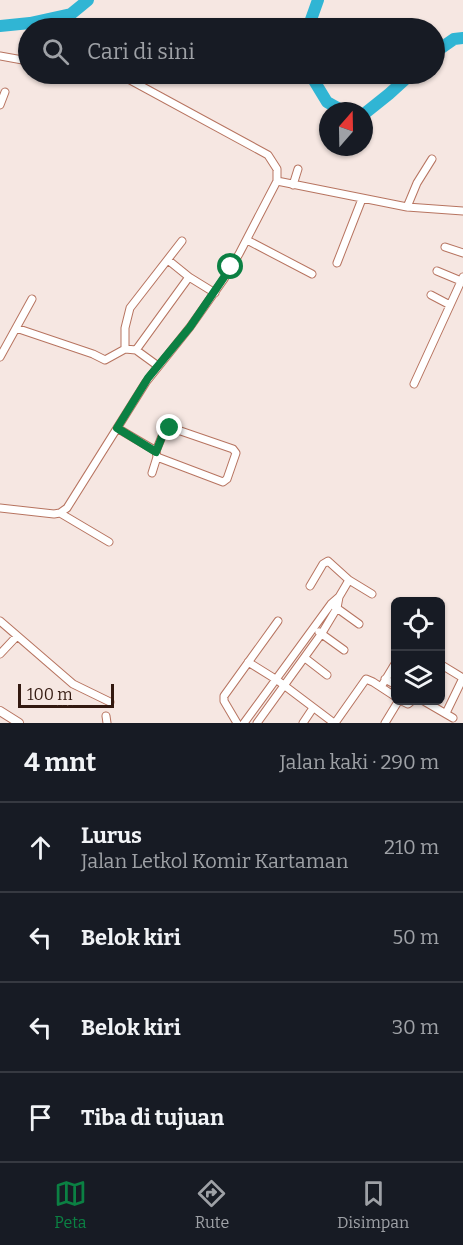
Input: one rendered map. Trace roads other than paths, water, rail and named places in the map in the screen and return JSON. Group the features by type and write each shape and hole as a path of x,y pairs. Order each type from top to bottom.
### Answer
{"street":[{"path":"0,56 18,59"},
{"path":"60,513 69,505 158,366 214,293 247,240 277,181 276,169 268,156 137,84"},
{"path":"407,207 417,183 432,159"},
{"path":"293,185 298,169"},
{"path":"277,181 407,207 463,211"},
{"path":"337,263 362,199"},
{"path":"247,240 312,274"},
{"path":"125,349 125,328 130,308 182,241"},
{"path":"445,247 463,254"},
{"path":"168,260 214,293"},
{"path":"414,384 462,280 437,271"},
{"path":"136,350 189,277"},
{"path":"430,296 450,305"},
{"path":"0,357 32,299"},
{"path":"16,328 105,360 125,349 136,350 158,366"},
{"path":"117,428 157,454 224,482 236,452 169,427 165,429 157,454 152,473"},
{"path":"0,508 48,514 60,513 109,542"},
{"path":"310,586 323,564 328,561 350,580 372,594"},
{"path":"257,723 322,633 334,606 350,580"},
{"path":"334,606 359,624"},
{"path":"244,723 314,628 334,606"},
{"path":"0,621 73,684 110,702"},
{"path":"237,723 223,697 278,621"},
{"path":"314,628 344,650"},
{"path":"0,654 17,636"},
{"path":"305,658 327,675"},
{"path":"248,662 277,680 334,723 366,679 391,694"},
{"path":"445,667 463,678 446,713"},
{"path":"381,687 391,670"},
{"path":"386,679 391,682"},
{"path":"385,723 397,705"},
{"path":"431,705 453,718"},
{"path":"303,723 313,708"},
{"path":"0,711 19,723"}],"waterway":[{"path":"53,18 71,14 88,0"},
{"path":"312,18 318,0"},
{"path":"0,26 18,24"},
{"path":"445,45 454,39 463,38"},
{"path":"316,84 327,102"},
{"path":"373,107 400,84"}]}
